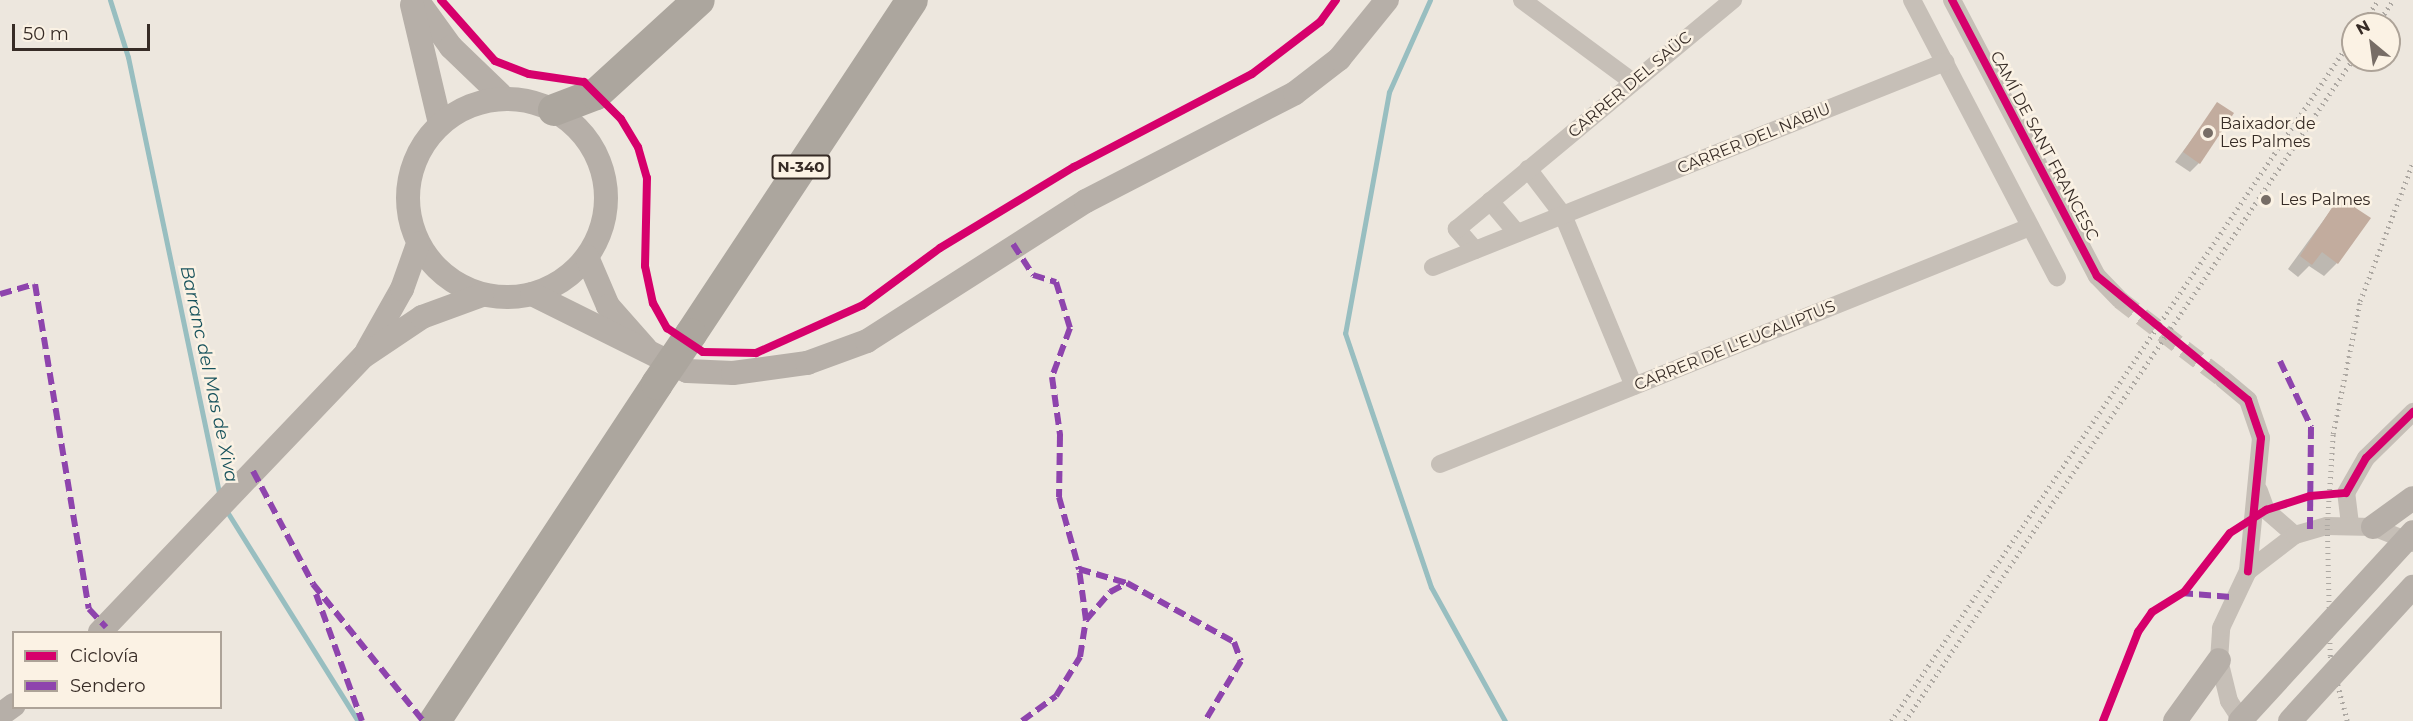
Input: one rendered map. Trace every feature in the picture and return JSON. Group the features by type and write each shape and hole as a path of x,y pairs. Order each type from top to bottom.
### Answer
{"highway":[{"path":"554,110 596,94 699,0"},
{"name":"N-340","path":"436,720 656,372 691,334 912,0"}],"main road":[{"path":"410,0 427,52 440,123"},
{"path":"417,0 451,47 504,98"},
{"path":"532,294 656,372 733,373 807,363 867,341 1086,201 1295,93 1339,59 1387,0"},
{"path":"102,631 364,356 422,317 482,295 532,294 563,280 587,257 602,227 607,193 599,159 581,131 554,110 504,98 459,110 440,123 419,149 408,180 408,213 418,244 442,273 482,295"},
{"path":"364,356 402,289 418,244"},
{"path":"587,257 608,306 656,372"},
{"path":"2361,525 2413,498"},
{"path":"2241,721 2413,532"},
{"path":"2290,721 2413,587"},
{"path":"2175,721 2219,660"}],"street":[{"path":"1522,0 1633,82"},
{"name":"CARRER DEL SAÜC","path":"1475,250 1457,229 1732,0"},
{"path":"1912,0 2057,277"},
{"name":"CAMÍ DE SANT FRANCESC","path":"1952,0 2097,276 2120,300"},
{"name":"CARRER DEL NABIU","path":"1433,267 1945,62"},
{"path":"1528,169 1563,215 1634,387"},
{"path":"1490,201 1516,233"},
{"name":"CARRER DE L'EUCALIPTUS","path":"1440,464 2030,227"},
{"path":"2223,379 2248,400 2261,438 2259,491 2250,519 2248,571 2224,618 2219,660 2229,701 2241,721"},
{"path":"2361,525 2346,493 2366,458 2413,412"},
{"path":"2259,491 2266,510 2295,535"},
{"path":"2248,571 2295,535 2361,525 2413,543"}],"building":[{"name":"Baixador de Les Palmes","path":"2217,102 2234,113 2200,164 2183,152"},
{"path":"2339,197 2371,218 2338,264 2322,252 2312,265 2300,256"}],"waterway":[{"name":"Barranc del Mas de Xiva","path":"110,0 128,57 220,496"},
{"path":"1430,0 1389,92 1345,333 1431,587 1505,721"},
{"name":"Barranc del Mas de Xiva","path":"226,510 358,721"}],"tunnel":[{"path":"2120,300 2223,379"}],"railway":[{"path":"2370,12 2378,0"},
{"path":"2385,12 2393,0"},
{"path":"1891,721 2341,55"},
{"path":"1905,721 2344,72"},
{"path":"2347,721 2330,656 2327,526 2333,434 2360,301 2413,162"}],"marked path":[{"path":"1013,244 1033,275 1056,282 1070,328 1052,377 1060,435 1059,497 1079,569 1127,583 1234,642 1241,661 1205,721"},
{"path":"0,294 35,284 89,609 106,627"},
{"path":"2280,361 2311,427 2310,529"},
{"path":"253,471 313,584 423,721"},
{"path":"1022,721 1056,696 1080,657 1086,620 1079,569"},
{"path":"1086,620 1110,592 1127,583"},
{"path":"2181,593 2231,597"},
{"path":"316,594 362,721"}],"cycle path":[{"path":"441,0 495,61 529,74 584,82 621,119 638,147 647,178 645,266 653,303 667,328 703,352 756,353 863,305 940,248 1074,167 1252,74 1320,22 1336,0"},
{"path":"1952,0 2097,276 2248,400 2261,438 2248,571"},
{"path":"2103,721 2138,632 2152,612 2185,591 2230,533 2266,510 2310,496 2346,493 2366,458 2413,412"}],"place":[{"name":"Baixador de Les Palmes","path":"2208,133"},
{"name":"Les Palmes","path":"2266,200"}]}
